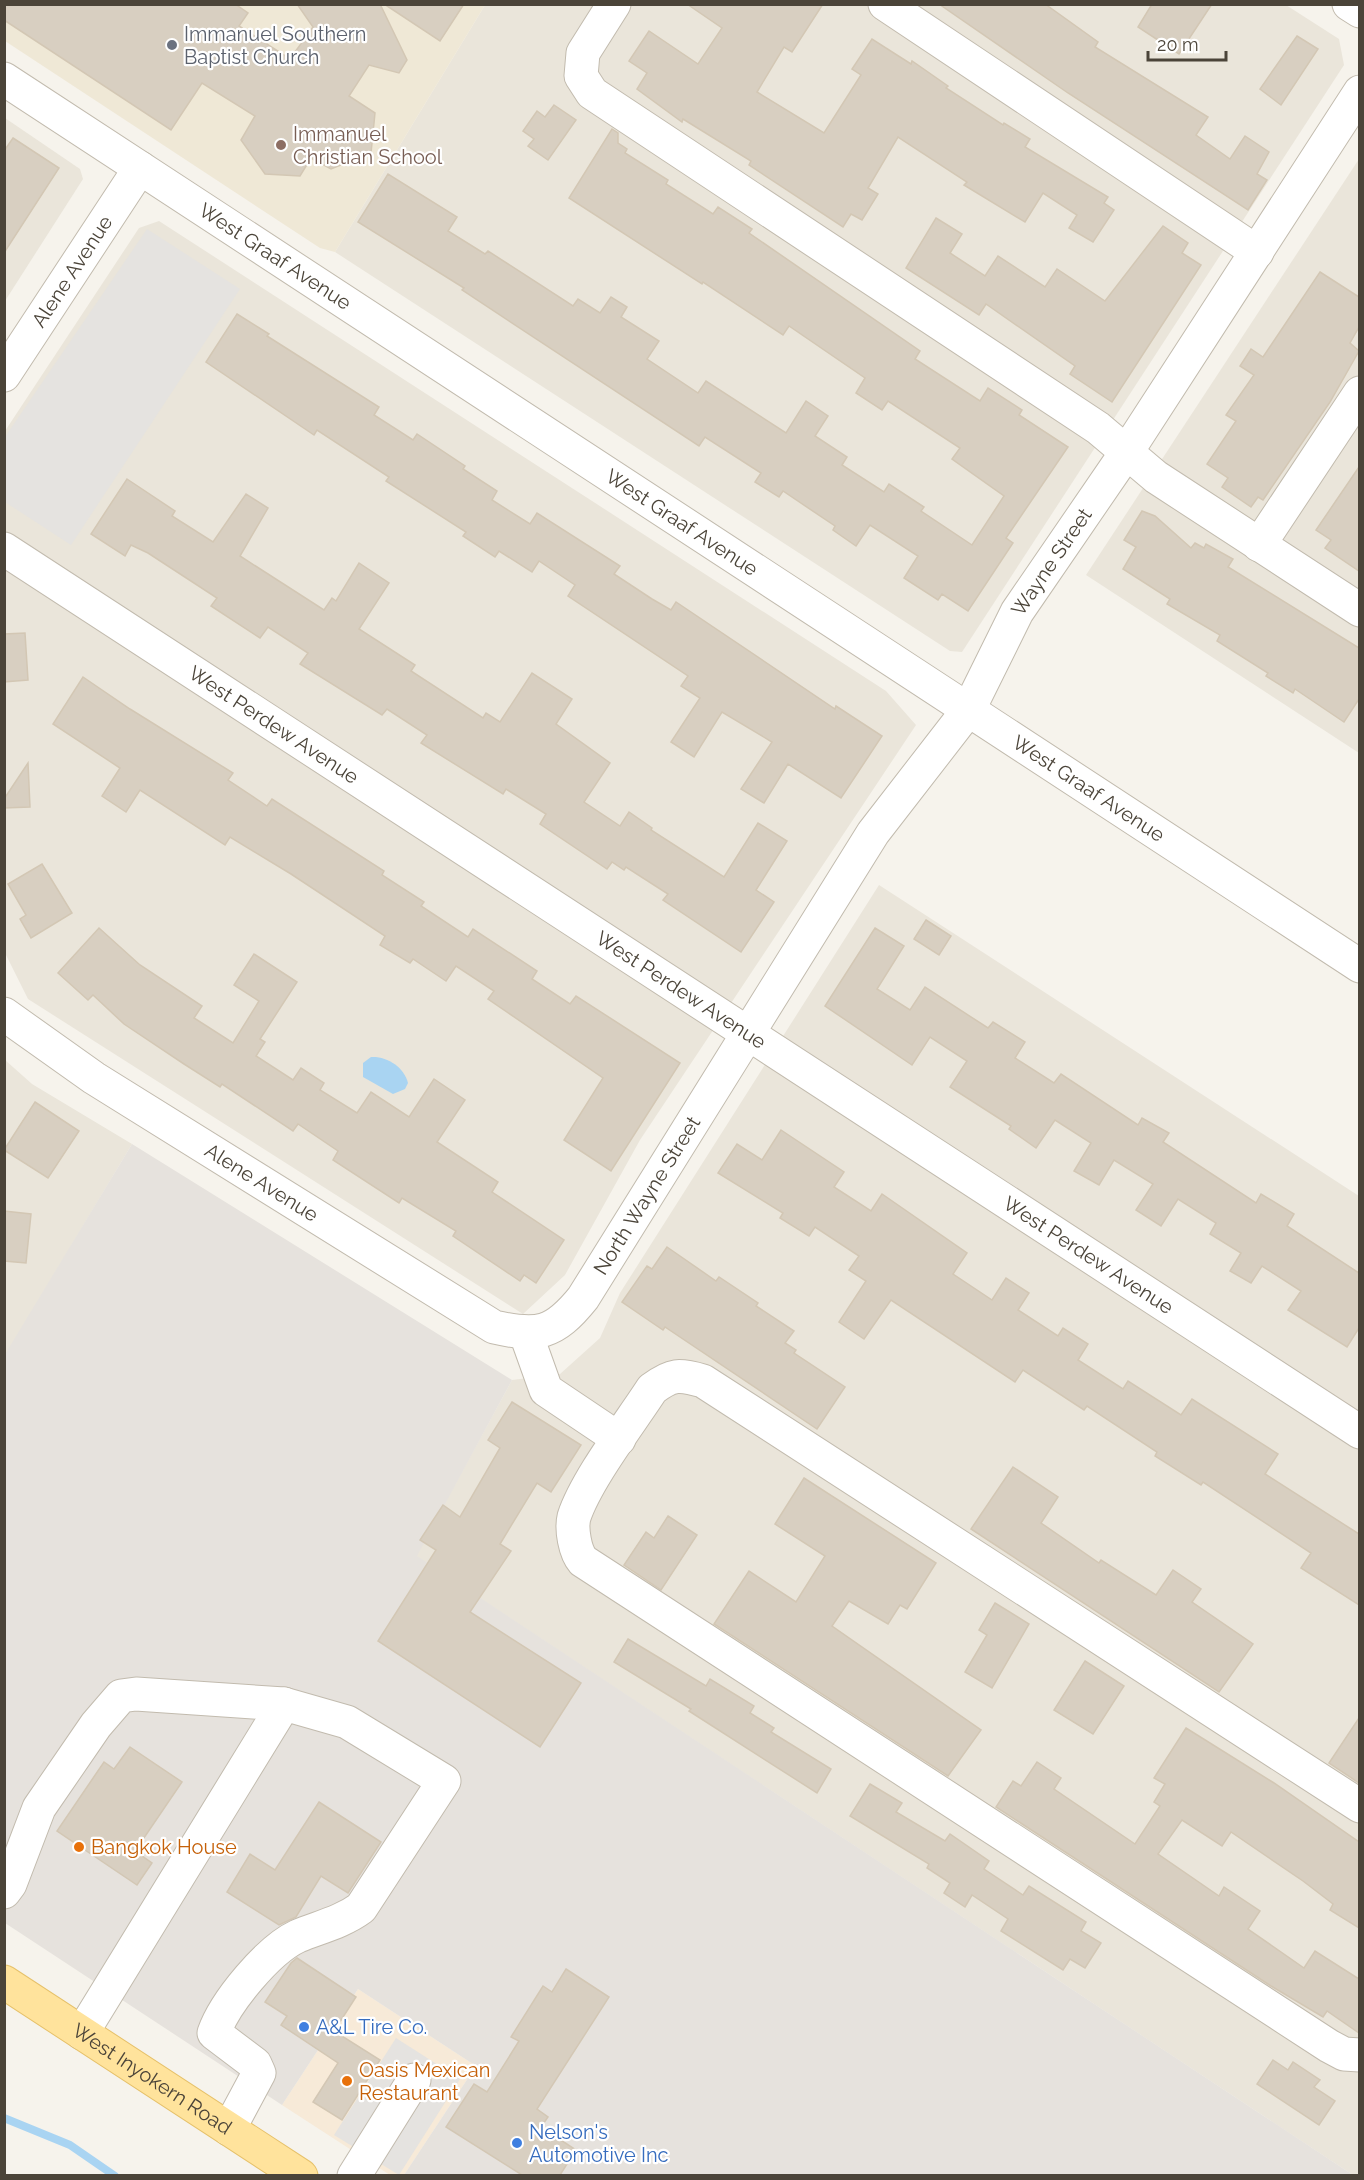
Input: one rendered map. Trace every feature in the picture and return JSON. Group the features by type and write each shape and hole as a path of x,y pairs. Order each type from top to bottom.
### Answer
{"main road":[{"name":"West Inyokern Road","path":"4,1982 301,2175"}],"street":[{"path":"615,4 583,54 580,76 592,93 1098,428 1156,477 1359,610"},
{"path":"885,4 1257,252"},
{"path":"1349,4 1359,10"},
{"name":"West Graaf Avenue","path":"4,79 1359,966"},
{"name":"Wayne Street","path":"749,1034 873,833 969,709 1017,612 1126,453 1359,92"},
{"name":"Alene Avenue","path":"4,375 140,168"},
{"path":"1259,545 1359,393"},
{"name":"West Perdew Avenue","path":"4,549 1359,1432"},
{"name":"Alene Avenue","path":"5,1017 94,1077 494,1327 526,1334"},
{"name":"North Wayne Street","path":"526,1334 554,1328 583,1298 749,1034"},
{"path":"526,1334 546,1390 619,1439"},
{"path":"1359,1806 703,1381 683,1376 667,1378 652,1389 585,1494 573,1519 577,1553 583,1561 1329,2046 1344,2054 1359,2055"},
{"path":"4,1892 10,1884 39,1808 96,1725 121,1696 136,1694 284,1704 348,1722 444,1781 361,1908 348,1918 297,1937 279,1947 248,1980 218,2024 214,2033 255,2064 259,2073 229,2129"},
{"path":"82,2033 284,1704"},
{"path":"354,2175 414,2080"}],"shaded area":[{"name":"Immanuel Christian School","path":"4,5 485,5 335,252 320,248 5,41"},
{"path":"485,5 1286,5 1339,39 1344,65 962,652 950,651 335,252"},
{"path":"5,118 80,169 83,179 5,301"},
{"path":"1359,159 1359,753 1086,575"},
{"path":"159,221 886,691 916,725 640,1140 565,1275 523,1314 28,999 5,953 5,431 139,228"},
{"path":"147,229 240,289 71,545 5,502 5,437"},
{"path":"879,885 1359,1196 1359,2175 1353,2175 416,1556 512,1380 560,1374 600,1338 620,1293"},
{"path":"5,1060 32,1084 132,1144 5,1356"},
{"path":"132,1144 512,1380 417,1556 1353,2175 404,2175 476,2066 358,1989 282,2105 5,1923 4,1356"},
{"path":"358,1989 476,2066 404,2175 390,2175 282,2105"},
{"path":"396,2038 460,2079 399,2175 334,2135"}],"water":[{"path":"371,1057 383,1058 399,1067 408,1083 405,1089 393,1094 363,1077 363,1063"}],"building":[{"path":"4,4 235,4 248,13 239,26 290,59 313,27 297,4 380,4 407,60 399,73 369,65 349,96 375,113 371,153 331,169 311,158 300,176 265,174 241,140 255,116 202,83 171,130 4,20"},
{"path":"384,4 464,4 440,41"},
{"path":"687,4 823,4 792,52 784,47 757,92 824,133 861,75 852,69 872,39 911,64 912,61 948,86 946,88 1003,125 1004,123 1030,139 1025,147 1108,197 1104,203 1114,210 1093,242 1069,228 1077,215 1043,193 1025,222 964,185 967,182 898,137 868,188 878,194 862,220 851,214 843,227 749,165 751,161 683,119 682,122 637,89 647,73 629,61 649,31 698,64 722,28"},
{"path":"939,4 1045,4 1098,42 1095,47 1208,117 1196,135 1230,159 1245,136 1269,152 1257,174 1267,180 1248,210 1068,93"},
{"path":"1152,4 1212,4 1179,54 1138,27"},
{"path":"1297,36 1318,49 1281,105 1260,89"},
{"path":"554,105 576,120 548,160 528,146 534,139 523,131 537,111 545,117"},
{"path":"612,129 618,133 618,143 627,149 625,153 668,180 666,184 713,214 718,207 752,229 749,233 920,351 915,359 980,401 988,388 1022,410 1019,415 1068,447 1006,538 1013,543 968,611 942,594 938,600 904,578 918,556 870,525 856,546 833,530 835,526 783,491 779,497 755,482 761,473 705,437 699,446 462,290 464,288 358,222 388,174 457,217 448,231 485,254 488,251 573,306 578,299 600,313 611,297 627,307 621,317 659,341 647,359 698,393 706,381 786,433 806,401 828,416 815,436 847,457 842,465 884,492 889,484 924,507 921,511 972,545 1004,496 952,459 960,448 888,401 882,410 856,393 865,378 789,326 783,335 569,198"},
{"path":"13,138 59,168 4,253 4,151"},
{"path":"936,218 962,234 950,253 985,276 998,256 1045,287 1057,269 1105,301 1163,226 1188,243 1182,253 1201,265 1112,402 1070,374 1075,366 986,304 979,315 906,268"},
{"path":"1320,272 1359,297 1359,327 1350,343 1359,351 1330,402 1263,500 1258,497 1251,507 1222,487 1228,478 1207,464 1236,421 1226,415 1254,375 1240,366 1251,349 1263,357"},
{"path":"237,314 269,334 267,336 379,407 374,415 413,440 417,434 465,466 463,469 497,491 492,500 530,524 537,513 620,566 614,574 652,599 671,610 676,602 835,709 836,706 882,736 841,798 788,764 764,803 741,789 772,742 722,712 694,757 671,742 700,698 681,686 688,676 568,596 575,585 539,561 532,572 499,551 495,557 463,536 466,532 386,481 389,477 317,430 314,435 206,362"},
{"path":"1359,467 1359,571 1325,548 1331,540 1316,530"},
{"path":"127,479 175,511 172,516 213,542 246,494 268,508 240,556 324,610 332,598 336,601 359,563 389,583 359,629 415,665 411,671 483,718 486,713 500,722 532,673 572,699 556,724 610,763 584,802 620,826 629,812 652,828 651,830 724,877 758,823 787,841 756,890 774,902 741,952 663,900 668,894 626,867 624,870 612,862 607,869 540,824 546,814 506,789 503,794 421,743 427,735 387,709 382,715 300,664 308,653 268,627 260,638 211,606 217,598 148,553 131,545 125,556 91,534"},
{"path":"1142,511 1155,516 1191,548 1195,543 1204,548 1206,544 1233,559 1228,567 1359,648 1359,699 1344,722 1295,689 1293,693 1266,676 1268,673 1217,641 1220,635 1167,604 1170,599 1123,569 1136,547 1124,540"},
{"path":"25,633 28,680 4,682 4,634"},
{"path":"83,677 233,773 228,780 267,806 272,799 384,871 382,875 424,902 421,906 468,937 473,929 537,971 532,979 570,1004 576,996 680,1063 611,1171 564,1140 603,1078 488,999 494,991 456,966 446,981 413,959 410,963 380,945 385,936 291,874 230,837 225,845 140,790 126,812 102,796 120,768 53,724"},
{"path":"28,763 30,807 4,808 4,799"},
{"path":"42,864 72,913 31,938 20,919 26,915 8,884"},
{"path":"926,920 951,936 939,955 914,939"},
{"path":"99,928 140,965 202,1006 194,1018 233,1043 259,1001 234,985 254,954 297,982 260,1039 265,1042 256,1056 293,1080 301,1068 324,1083 320,1090 357,1113 371,1092 409,1117 434,1079 465,1100 437,1142 498,1182 492,1192 564,1240 536,1283 524,1275 520,1281 453,1236 456,1231 402,1198 399,1203 333,1160 338,1151 298,1124 293,1131 222,1084 220,1087 124,1024 93,995 88,1000 58,973"},
{"path":"875,928 904,946 877,989 910,1010 925,987 988,1028 993,1022 1025,1042 1015,1058 1054,1083 1061,1074 1138,1125 1142,1118 1169,1133 1163,1142 1256,1203 1261,1194 1294,1214 1287,1226 1359,1273 1359,1328 1347,1347 1288,1310 1301,1291 1262,1266 1251,1283 1230,1271 1241,1253 1210,1234 1216,1223 1178,1199 1161,1226 1136,1210 1153,1184 1114,1160 1099,1185 1074,1171 1091,1143 1055,1120 1036,1148 1009,1129 1011,1126 950,1087 967,1061 930,1037 912,1065 825,1006"},
{"path":"35,1102 79,1131 48,1178 4,1150"},
{"path":"781,1130 844,1172 834,1187 871,1211 882,1194 967,1253 953,1274 992,1300 1006,1278 1029,1293 1018,1310 1058,1336 1063,1328 1088,1344 1078,1360 1123,1389 1128,1381 1181,1415 1192,1399 1278,1454 1265,1474 1359,1534 1359,1605 1301,1568 1311,1553 1203,1482 1201,1485 1155,1456 1157,1452 1087,1406 1084,1410 1023,1370 1015,1382 891,1300 864,1339 839,1322 866,1281 849,1270 859,1256 815,1227 809,1236 780,1218 783,1213 718,1173 737,1144 762,1160"},
{"path":"4,1211 31,1214 26,1263 4,1261"},
{"path":"667,1247 716,1281 719,1277 758,1303 756,1306 794,1331 785,1343 796,1350 794,1353 845,1387 817,1429 665,1327 663,1330 622,1302 647,1266 652,1269"},
{"path":"512,1402 581,1445 551,1492 537,1483 500,1544 511,1551 470,1612 581,1683 540,1747 378,1641 436,1550 420,1540 443,1505 460,1517 500,1448 488,1440"},
{"path":"1013,1467 1058,1497 1041,1523 1099,1563 1101,1560 1156,1595 1173,1570 1201,1589 1192,1602 1253,1644 1219,1692 971,1529"},
{"path":"804,1478 936,1563 907,1609 900,1605 888,1624 849,1601 832,1626 981,1730 948,1776 714,1624 749,1571 796,1602 825,1556 775,1524"},
{"path":"668,1516 697,1535 661,1590 624,1565 646,1532 654,1538"},
{"path":"995,1603 1029,1624 992,1688 965,1672 987,1635 979,1630"},
{"path":"628,1639 706,1686 710,1679 754,1706 750,1713 774,1728 771,1732 831,1769 817,1793 689,1711 691,1709 614,1662"},
{"path":"1085,1661 1124,1686 1093,1734 1054,1710"},
{"path":"1359,1718 1359,1783 1329,1763"},
{"path":"1186,1728 1274,1783 1359,1842 1359,1928 1330,1910 1333,1904 1303,1881 1231,1832 1222,1846 1182,1820 1158,1854 1219,1896 1224,1887 1260,1911 1248,1929 1304,1968 1315,1951 1359,1979 1359,2033 1327,2011 1323,2017 1271,1986 996,1807 1013,1781 1021,1786 1037,1762 1061,1778 1054,1789 1135,1844 1160,1806 1154,1802 1165,1784 1154,1778"},
{"path":"130,1747 182,1782 135,1851 152,1863 137,1885 57,1831 104,1762 114,1769"},
{"path":"870,1784 902,1803 896,1812 945,1841 950,1834 989,1861 984,1869 1023,1895 1029,1886 1086,1922 1081,1931 1101,1943 1085,1968 1070,1959 1063,1970 1001,1931 1008,1919 972,1895 965,1907 944,1893 950,1883 927,1868 929,1864 850,1816"},
{"path":"319,1802 381,1842 348,1893 321,1876 296,1917 279,1925 227,1892 250,1854 275,1870"},
{"path":"297,1958 356,1997 334,2031 380,2060 342,2120 313,2102 338,2063 281,2025 287,2016 265,2002 291,1963"},
{"path":"566,1969 609,1997 537,2109 548,2117 541,2127 576,2150 560,2175 522,2175 446,2127 474,2084 487,2092 519,2041 511,2037 543,1986 552,1992"},
{"path":"1273,2060 1288,2070 1293,2062 1320,2080 1314,2087 1335,2101 1319,2125 1257,2084"}],"waterway":[{"path":"4,2118 70,2145 115,2176"}],"place":[{"name":"Immanuel Southern Baptist Church","path":"172,45"},
{"name":"Immanuel Christian School","path":"281,145"},
{"name":"Bangkok House","path":"79,1847"},
{"name":"A&L Tire Co.","path":"304,2027"},
{"name":"Oasis Mexican Restaurant","path":"347,2081"},
{"name":"Nelson's Automotive Inc","path":"517,2143"}]}
